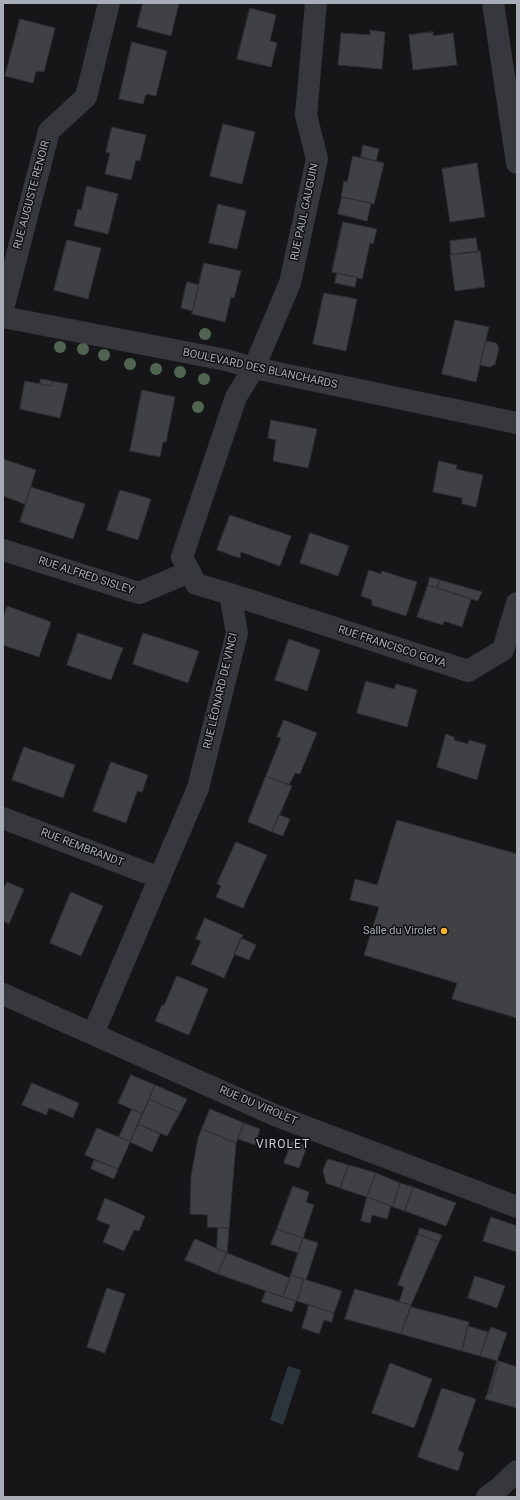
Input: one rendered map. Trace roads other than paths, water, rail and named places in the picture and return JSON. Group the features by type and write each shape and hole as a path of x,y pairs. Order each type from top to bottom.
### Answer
{"street":[{"name":"RUE AUGUSTE RENOIR","path":"3,309 49,131 86,97 109,3"},
{"name":"RUE PAUL GAUGUIN","path":"254,368 290,283 317,159 306,115 316,3"},
{"path":"493,3 517,162"},
{"name":"BOULEVARD DES BLANCHARDS","path":"3,317 226,360 254,368 517,423"},
{"path":"230,594 196,584 182,557 236,397 254,368"},
{"name":"RUE ALFRED SISLEY","path":"3,550 139,593 190,572"},
{"name":"RUE FRANCISCO GOYA","path":"230,594 468,671 503,650 517,604"},
{"name":"RUE LÉONARD DE VINCI","path":"93,1034 198,788 237,633 230,594"},
{"name":"RUE REMBRANDT","path":"3,818 160,878"},
{"name":"RUE DU VIROLET","path":"3,994 277,1116 517,1207"},
{"path":"487,1497 517,1471"}],"place":[{"name":"Salle du Virolet","path":"444,931"}],"district":[{"name":"VIROLET","path":"283,1145"}]}
